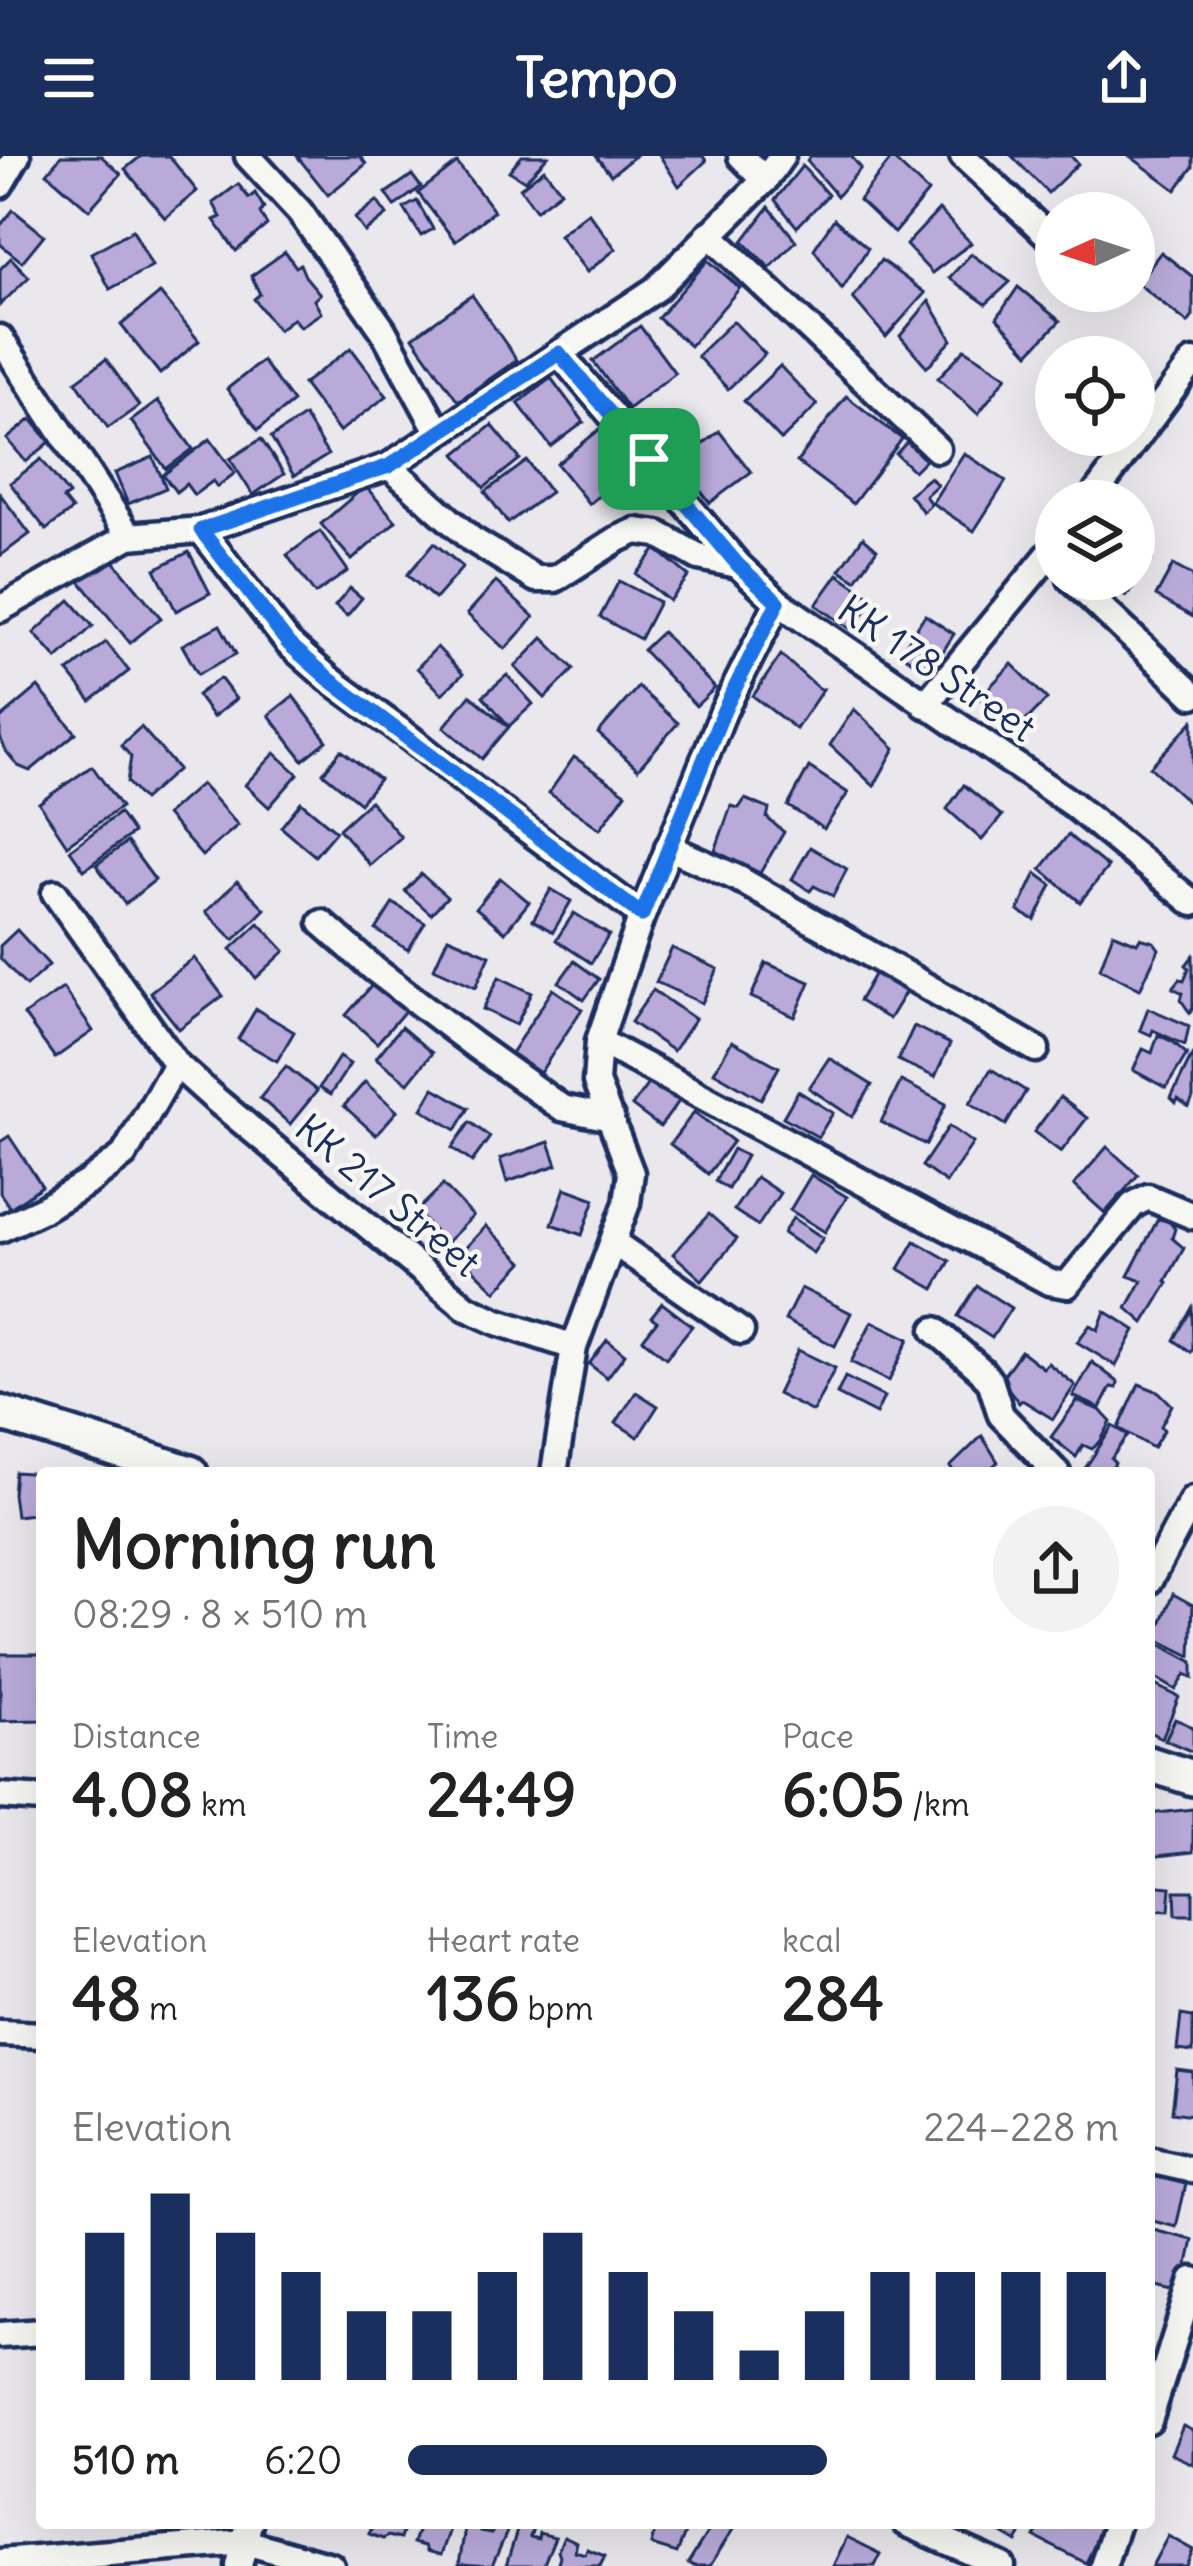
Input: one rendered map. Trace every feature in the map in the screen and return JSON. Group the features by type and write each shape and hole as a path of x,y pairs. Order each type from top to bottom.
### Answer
{"main road":[{"path":"0,1413 171,1467"},
{"path":"1155,1766 1193,1778"}],"street":[{"path":"0,185 17,156"},
{"path":"248,156 300,212 383,330 438,431"},
{"path":"741,156 765,180"},
{"path":"0,609 129,536 201,530 389,466 656,289 765,180 782,156"},
{"path":"963,156 1035,223"},
{"path":"709,234 937,449"},
{"path":"0,338 129,536"},
{"path":"559,353 738,565"},
{"path":"1106,480 1190,373"},
{"name":"KK 178 Street","path":"389,466 471,539 536,579 554,579 636,531 658,534 698,557 738,565 778,602 1072,804 1193,903"},
{"path":"201,530 288,643 329,679 642,915"},
{"path":"925,705 1035,577"},
{"path":"1093,600 1193,694"},
{"path":"555,1467 574,1347 626,1203 631,1173 596,1082 598,1041 642,915 724,710 778,602"},
{"path":"668,847 737,878 1036,1049"},
{"name":"KK 217 Street","path":"55,893 176,1064 216,1100 467,1308 574,1347"},
{"path":"322,922 374,969 562,1108 611,1118"},
{"path":"598,1041 1049,1282 1067,1285 1133,1205 1148,1197 1193,1216"},
{"path":"0,1229 90,1181 124,1155 176,1064"},
{"path":"613,1242 741,1331"},
{"path":"935,1330 982,1371 991,1383 1000,1415 1052,1467"},
{"path":"1155,1564 1193,1499"},
{"path":"0,1796 36,1799"},
{"path":"0,2033 36,2035"},
{"path":"1155,2161 1193,2170"},
{"path":"1155,2402 1193,2281"},
{"path":"0,2335 36,2332"},
{"path":"919,2529 1002,2566"},
{"path":"1103,2566 1115,2529"},
{"path":"0,2563 244,2544 331,2566"}],"building":[{"path":"61,156 101,156 121,174 89,210 47,173"},
{"path":"141,156 169,156 197,191 165,218 125,169"},
{"path":"297,156 360,156 366,164 328,195"},
{"path":"522,156 548,156 525,181 509,171"},
{"path":"596,156 635,156 611,175"},
{"path":"660,156 703,156 706,161 679,186"},
{"path":"811,156 851,156 861,168 837,196 807,161"},
{"path":"1012,156 1071,156 1078,164 1047,192"},
{"path":"1193,156 1193,167 1176,190 1131,157"},
{"path":"892,158 928,192 894,233 859,200"},
{"path":"457,163 494,211 455,241 418,193"},
{"path":"802,166 828,195 797,227 775,200"},
{"path":"544,169 561,191 536,210 520,188"},
{"path":"412,175 421,187 395,206 386,193"},
{"path":"238,184 249,198 255,193 267,225 236,251 214,220 221,217 213,203"},
{"path":"377,201 387,215 365,232 355,218"},
{"path":"417,201 433,229 421,236 404,208"},
{"path":"769,207 796,241 770,268 743,241"},
{"path":"13,210 44,235 22,262 0,244 0,226"},
{"path":"939,210 971,243 932,273 906,245"},
{"path":"588,212 616,249 587,272 559,235"},
{"path":"834,219 868,248 842,289 814,249"},
{"path":"133,230 152,266 110,289 91,253"},
{"path":"285,252 296,267 300,264 320,294 314,300 321,313 300,327 293,318 278,330 254,299 260,294 251,276"},
{"path":"1161,252 1193,277 1193,316 1188,323 1155,297 1155,260"},
{"path":"971,254 1010,282 986,304 949,278"},
{"path":"11,258 29,277 0,305 0,269"},
{"path":"708,260 740,288 690,346 658,318"},
{"path":"881,260 925,293 886,337 853,298"},
{"path":"1018,287 1035,301 1035,312 1049,312 1060,321 1045,336 1035,336 1029,353 997,318"},
{"path":"160,293 199,341 160,374 121,325"},
{"path":"472,295 517,360 458,401 413,337"},
{"path":"929,301 952,340 927,367 900,336"},
{"path":"733,321 765,354 728,389 697,356"},
{"path":"640,326 675,373 628,409 593,361"},
{"path":"351,348 387,396 339,432 303,384"},
{"path":"965,349 1007,376 978,414 938,378"},
{"path":"106,359 139,406 108,428 76,381"},
{"path":"262,361 293,402 258,430 227,389"},
{"path":"780,366 817,405 781,440 744,401"},
{"path":"551,378 584,422 551,447 518,403"},
{"path":"846,396 902,439 853,504 797,462"},
{"path":"158,401 193,449 166,469 131,421"},
{"path":"304,416 328,455 294,476 271,438"},
{"path":"31,419 50,442 26,462 7,439"},
{"path":"606,424 638,463 589,504 557,464"},
{"path":"492,425 520,459 484,488 456,454"},
{"path":"719,431 751,472 710,503 679,463"},
{"path":"210,439 235,473 217,487 213,481 194,495 186,484 176,492 163,475"},
{"path":"261,439 284,474 253,495 230,459"},
{"path":"907,442 925,460 914,471 896,454"},
{"path":"964,453 1006,481 974,531 932,503"},
{"path":"153,457 166,488 128,504 115,473"},
{"path":"41,459 69,495 63,499 72,510 46,530 10,483"},
{"path":"527,461 550,492 508,523 485,492"},
{"path":"930,477 937,485 925,496 931,504 923,512 909,494"},
{"path":"365,486 396,521 352,560 321,524"},
{"path":"0,494 30,534 0,556"},
{"path":"320,531 348,571 315,594 287,555"},
{"path":"863,537 877,549 856,580 840,570"},
{"path":"434,543 463,567 435,599 407,575"},
{"path":"656,549 689,576 669,601 636,574"},
{"path":"189,552 210,593 176,611 155,569"},
{"path":"109,555 161,618 130,643 79,580"},
{"path":"1173,565 1193,576 1193,617 1156,596"},
{"path":"838,574 874,599 852,630 816,605"},
{"path":"619,581 659,602 640,639 600,617"},
{"path":"496,582 534,617 505,649 467,614"},
{"path":"350,588 362,598 347,616 335,606"},
{"path":"70,600 93,626 57,659 34,633"},
{"path":"925,615 954,634 930,672 900,653"},
{"path":"220,625 236,654 198,674 182,645"},
{"path":"662,632 715,688 696,706 643,650"},
{"path":"543,638 574,669 545,698 515,667"},
{"path":"106,642 129,671 91,701 68,672"},
{"path":"437,647 463,674 442,694 417,668"},
{"path":"781,655 823,689 796,729 753,696"},
{"path":"1012,664 1047,699 1014,733 979,698"},
{"path":"507,675 533,704 509,726 483,696"},
{"path":"220,678 236,699 213,717 197,695"},
{"path":"38,687 76,733 30,771 18,766 6,751 0,719"},
{"path":"638,687 678,723 638,769 598,733"},
{"path":"470,695 509,727 482,759 444,727"},
{"path":"293,696 327,741 303,760 269,715"},
{"path":"854,709 895,748 874,786 830,745"},
{"path":"1193,721 1193,799 1189,803 1150,767"},
{"path":"141,727 178,769 143,800 127,782 131,757 121,745"},
{"path":"341,750 379,779 360,803 323,773"},
{"path":"275,753 298,774 269,807 245,785"},
{"path":"574,757 626,793 600,829 549,793"},
{"path":"92,766 121,807 67,845 39,803"},
{"path":"809,767 848,793 824,829 788,806"},
{"path":"201,784 238,825 202,856 166,815"},
{"path":"964,785 1002,816 982,840 947,809"},
{"path":"745,799 769,809 767,818 784,832 760,873 715,851 731,806 739,808"},
{"path":"370,801 401,837 370,865 339,829"},
{"path":"301,802 336,831 315,856 281,827"},
{"path":"119,813 133,833 84,870 70,850"},
{"path":"1068,835 1108,867 1080,902 1041,869"},
{"path":"127,842 155,880 125,904 96,865"},
{"path":"810,847 847,869 833,896 814,886 810,891 792,879"},
{"path":"1036,873 1052,885 1035,920 1018,911"},
{"path":"421,874 447,897 431,914 405,891"},
{"path":"500,878 529,902 505,932 476,908"},
{"path":"237,881 265,909 234,940 206,912"},
{"path":"551,889 571,901 553,932 533,920"},
{"path":"393,903 425,923 408,950 376,930"},
{"path":"574,913 609,935 591,963 556,940"},
{"path":"259,923 285,951 256,978 231,949"},
{"path":"17,930 49,965 26,986 0,958 0,946"},
{"path":"1113,933 1137,943 1140,938 1154,942 1159,949 1140,989 1100,968"},
{"path":"448,937 490,955 476,987 434,968"},
{"path":"672,948 718,969 702,1003 656,982"},
{"path":"1193,956 1190,1013 1181,1000 1183,993 1173,988 1184,980"},
{"path":"194,958 223,996 179,1029 150,992"},
{"path":"574,961 599,979 584,1000 559,982"},
{"path":"766,963 810,982 795,1017 751,997"},
{"path":"875,973 906,991 889,1019 859,1001"},
{"path":"499,977 532,993 516,1025 483,1009"},
{"path":"373,984 405,1011 377,1043 346,1015"},
{"path":"63,988 93,1031 55,1058 24,1015"},
{"path":"553,989 582,1009 540,1073 511,1053"},
{"path":"653,990 695,1019 673,1051 631,1022"},
{"path":"1148,1008 1189,1026 1185,1045 1153,1030 1151,1035 1140,1030"},
{"path":"256,1009 294,1032 277,1061 238,1039"},
{"path":"914,1026 950,1044 935,1077 898,1060"},
{"path":"401,1027 432,1053 408,1083 376,1058"},
{"path":"1158,1035 1187,1054 1166,1088 1133,1070 1143,1049 1152,1053"},
{"path":"732,1041 779,1067 761,1099 714,1072"},
{"path":"1193,1053 1193,1098 1189,1107 1171,1098"},
{"path":"339,1057 350,1064 330,1095 319,1088"},
{"path":"829,1058 872,1085 852,1117 809,1088"},
{"path":"286,1066 317,1091 290,1124 260,1098"},
{"path":"991,1069 1026,1091 1006,1125 970,1103"},
{"path":"652,1078 680,1100 660,1127 632,1106"},
{"path":"901,1081 946,1104 926,1145 881,1122"},
{"path":"365,1082 397,1111 376,1135 344,1106"},
{"path":"434,1088 469,1108 456,1130 422,1109"},
{"path":"798,1091 833,1113 818,1137 783,1117"},
{"path":"1060,1097 1087,1118 1061,1152 1034,1132"},
{"path":"694,1112 733,1141 708,1174 670,1144"},
{"path":"470,1122 490,1137 472,1162 452,1148"},
{"path":"949,1126 973,1143 946,1183 922,1166"},
{"path":"9,1136 42,1186 10,1208 0,1193 0,1142"},
{"path":"549,1142 557,1165 507,1182 500,1159"},
{"path":"1107,1147 1138,1175 1105,1213 1074,1185"},
{"path":"733,1149 746,1156 728,1189 715,1181"},
{"path":"811,1175 847,1197 825,1232 790,1210"},
{"path":"756,1177 780,1193 758,1226 734,1210"},
{"path":"443,1185 473,1216 446,1243 416,1212"},
{"path":"565,1188 595,1199 582,1235 552,1224"},
{"path":"709,1214 737,1239 702,1280 673,1254"},
{"path":"793,1218 823,1238 813,1253 783,1233"},
{"path":"1158,1219 1169,1221 1175,1229 1172,1238 1184,1248 1144,1323 1127,1308 1142,1281 1128,1276"},
{"path":"486,1226 523,1262 496,1291 459,1255"},
{"path":"915,1241 950,1261 934,1289 899,1269"},
{"path":"977,1286 1011,1308 992,1338 958,1316"},
{"path":"801,1288 851,1313 835,1346 785,1320"},
{"path":"662,1303 692,1326 666,1358 643,1339 657,1321 651,1317"},
{"path":"1192,1308 1193,1348 1191,1352 1174,1340"},
{"path":"1105,1311 1135,1330 1116,1366 1077,1342 1090,1325 1098,1330"},
{"path":"872,1321 909,1339 889,1381 851,1362"},
{"path":"607,1340 625,1354 607,1378 589,1364"},
{"path":"798,1350 835,1368 813,1412 777,1394"},
{"path":"1021,1351 1043,1368 1048,1363 1075,1385 1053,1419 1022,1400 1019,1403 1001,1379"},
{"path":"1092,1362 1118,1382 1100,1408 1073,1396"},
{"path":"845,1377 884,1397 876,1414 837,1394"},
{"path":"1139,1384 1159,1392 1172,1405 1153,1448 1119,1428"},
{"path":"636,1392 658,1406 638,1437 616,1423"},
{"path":"1077,1401 1100,1410 1111,1422 1100,1442 1092,1449 1083,1445 1076,1457 1051,1437"},
{"path":"1113,1426 1128,1435 1111,1459 1113,1467 1086,1467"},
{"path":"982,1436 998,1462 992,1467 950,1467"},
{"path":"15,1472 36,1474 36,1514 16,1516"},
{"path":"1173,1594 1193,1605 1191,1656 1155,1638"},
{"path":"1155,1642 1193,1662 1193,1678 1186,1674 1176,1690 1155,1678"},
{"path":"0,1654 36,1654 36,1720 0,1721"},
{"path":"1155,1685 1179,1697 1162,1738 1155,1735"},
{"path":"1175,1719 1193,1727 1193,1752 1165,1740"},
{"path":"1193,1809 1193,1852 1155,1856 1155,1813"},
{"path":"1155,1886 1171,1887 1169,1911 1155,1910"},
{"path":"1175,1891 1193,1891 1193,1915 1176,1915"},
{"path":"1181,2015 1193,2017 1193,2052 1177,2050"},
{"path":"1177,2070 1193,2072 1193,2115 1172,2112"},
{"path":"1155,2176 1186,2184 1176,2227 1155,2222"},
{"path":"1155,2230 1193,2240 1182,2293 1155,2286"},
{"path":"1183,2426 1193,2431 1193,2464 1171,2454"},
{"path":"371,2529 403,2529 400,2539 369,2534"},
{"path":"418,2529 450,2529 441,2555 413,2543"},
{"path":"465,2529 491,2534 494,2529 508,2529 492,2566 459,2564"},
{"path":"517,2529 533,2529 530,2537 538,2539 539,2533 555,2537 543,2566 506,2566"},
{"path":"650,2529 687,2529 677,2553 651,2545 654,2532"},
{"path":"709,2529 733,2529 710,2566 688,2563"},
{"path":"995,2529 1024,2529 1017,2542"},
{"path":"1039,2529 1102,2529 1086,2563 1035,2537"},
{"path":"564,2536 577,2542 575,2551 585,2554 587,2549 605,2556 600,2566 557,2566"},
{"path":"1168,2536 1193,2550 1186,2566 1152,2566"},
{"path":"847,2537 881,2554 875,2566 833,2566"}],"route":[{"path":"559,353 649,459 738,565 778,602 724,710 642,915 329,679 288,643 201,530 389,466 559,353"}]}
